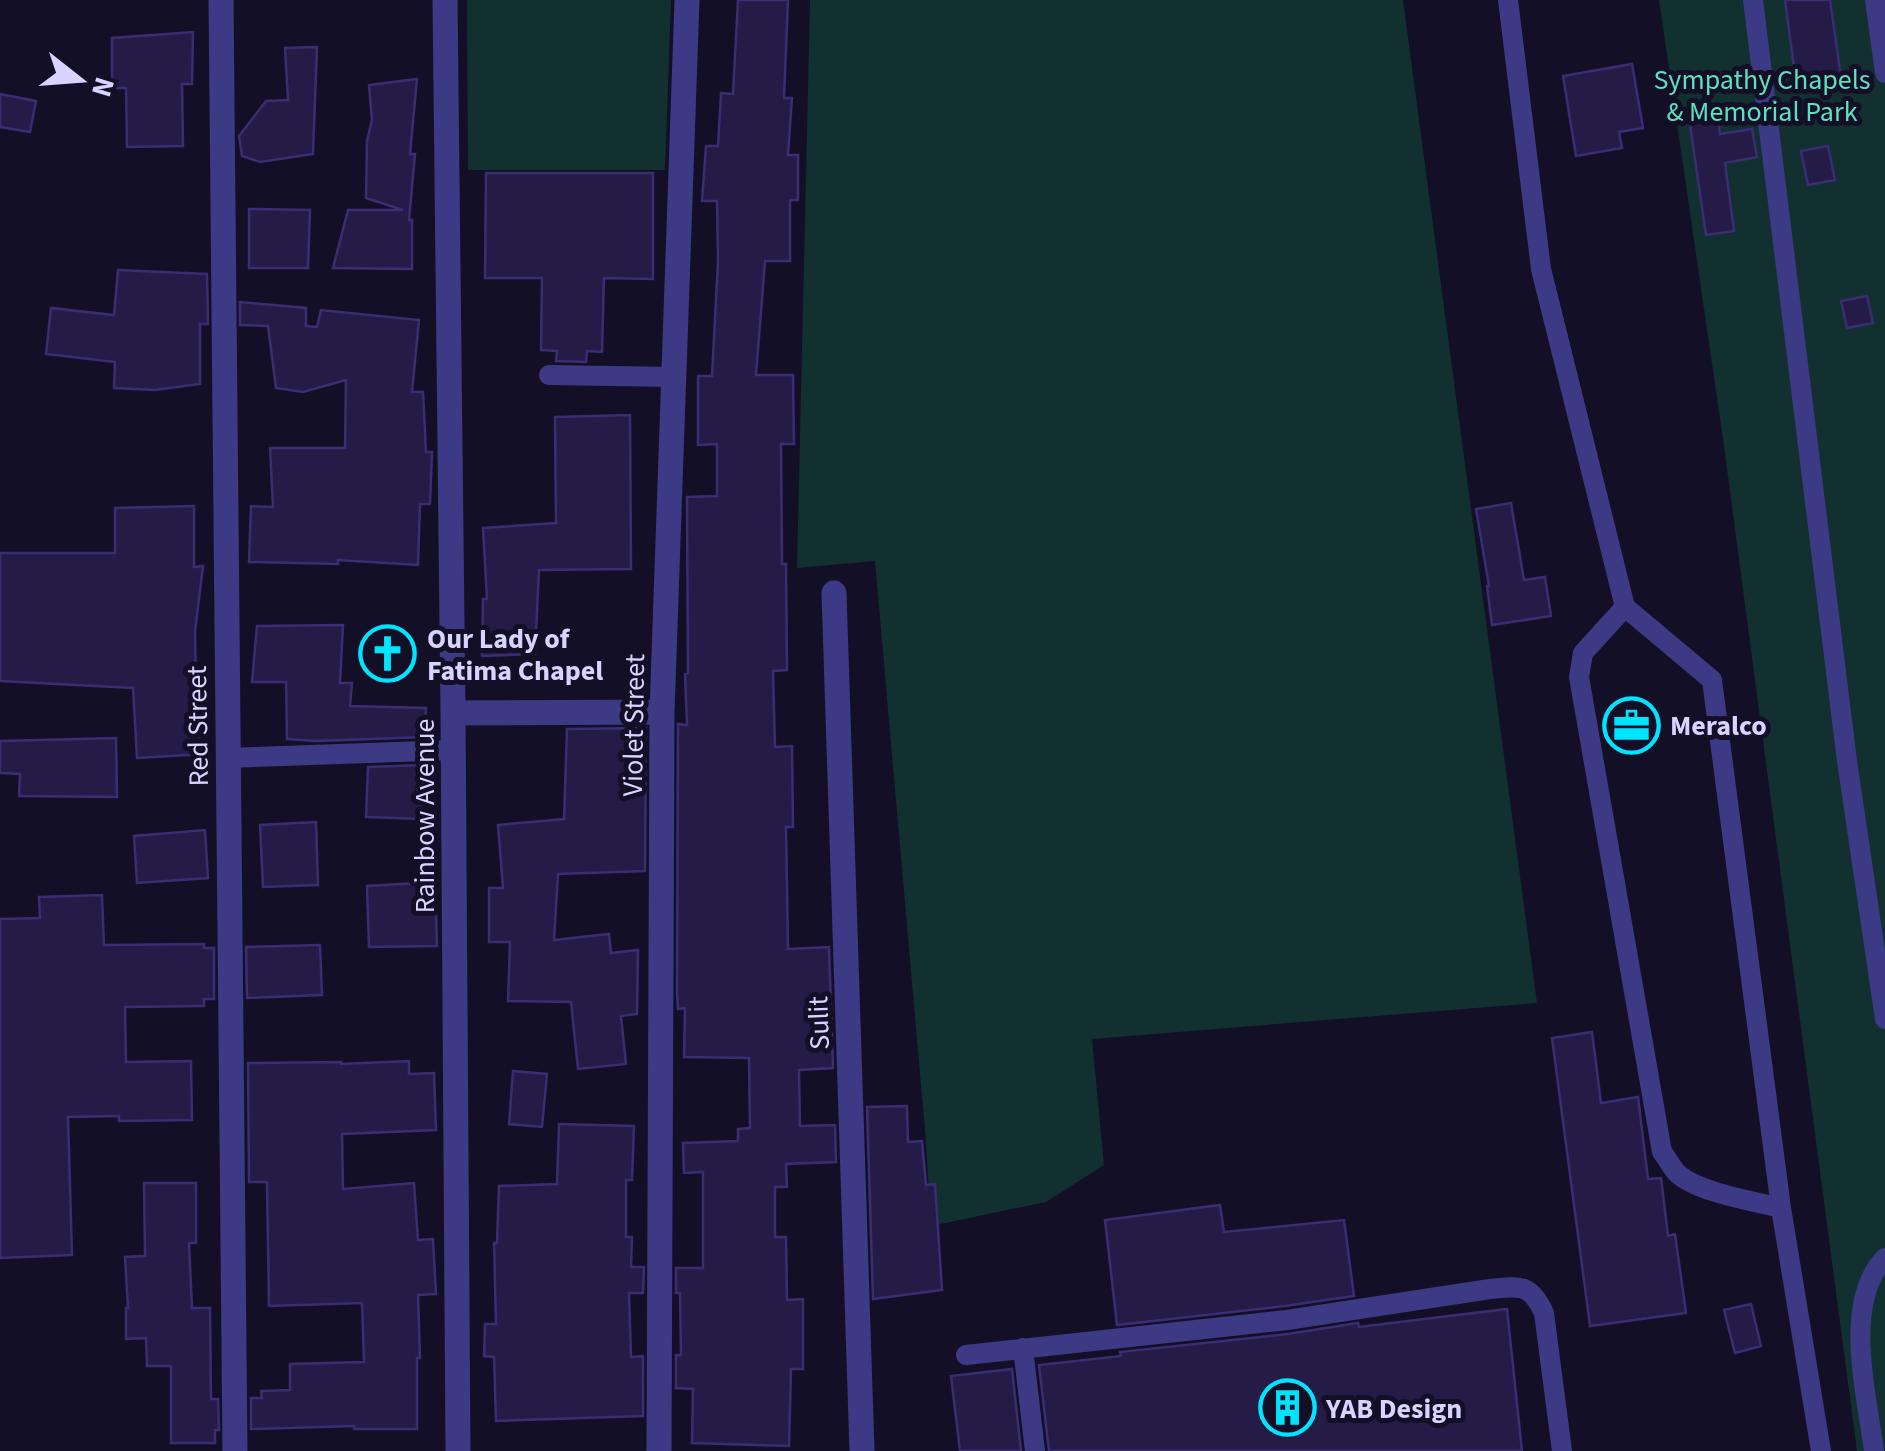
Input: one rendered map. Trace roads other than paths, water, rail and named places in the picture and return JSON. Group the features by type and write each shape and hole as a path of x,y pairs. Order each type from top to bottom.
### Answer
{"street":[{"name":"Red Street","path":"221,0 236,1451"},
{"name":"Rainbow Avenue","path":"445,0 458,1451"},
{"name":"Violet Street","path":"659,1451 662,712 686,0"},
{"name":"Sulit","path":"834,594 862,1451"},
{"path":"453,713 662,712"}],"lane":[{"path":"1508,0 1541,269 1624,607 1712,680 1781,1208 1821,1451"},
{"path":"1753,0 1847,760 1885,1019"},
{"path":"1874,0 1885,73"},
{"path":"549,375 674,377"},
{"path":"1624,607 1583,653 1579,677 1662,1152 1678,1173 1691,1182 1781,1208"},
{"path":"227,758 453,750"},
{"path":"1874,1451 1859,1326 1874,1269 1885,1258"},
{"path":"966,1355 1287,1320 1490,1289 1524,1288 1536,1295 1544,1313 1562,1451"},
{"path":"1023,1348 1035,1451"}],"place":[{"name":"Our Lady of Fatima Chapel","path":"388,654"},
{"name":"Meralco","path":"1631,725"},
{"name":"YAB Design","path":"1287,1408"}],"park label":[{"name":"Sympathy Chapels & Memorial Park","path":"1762,95"}]}
